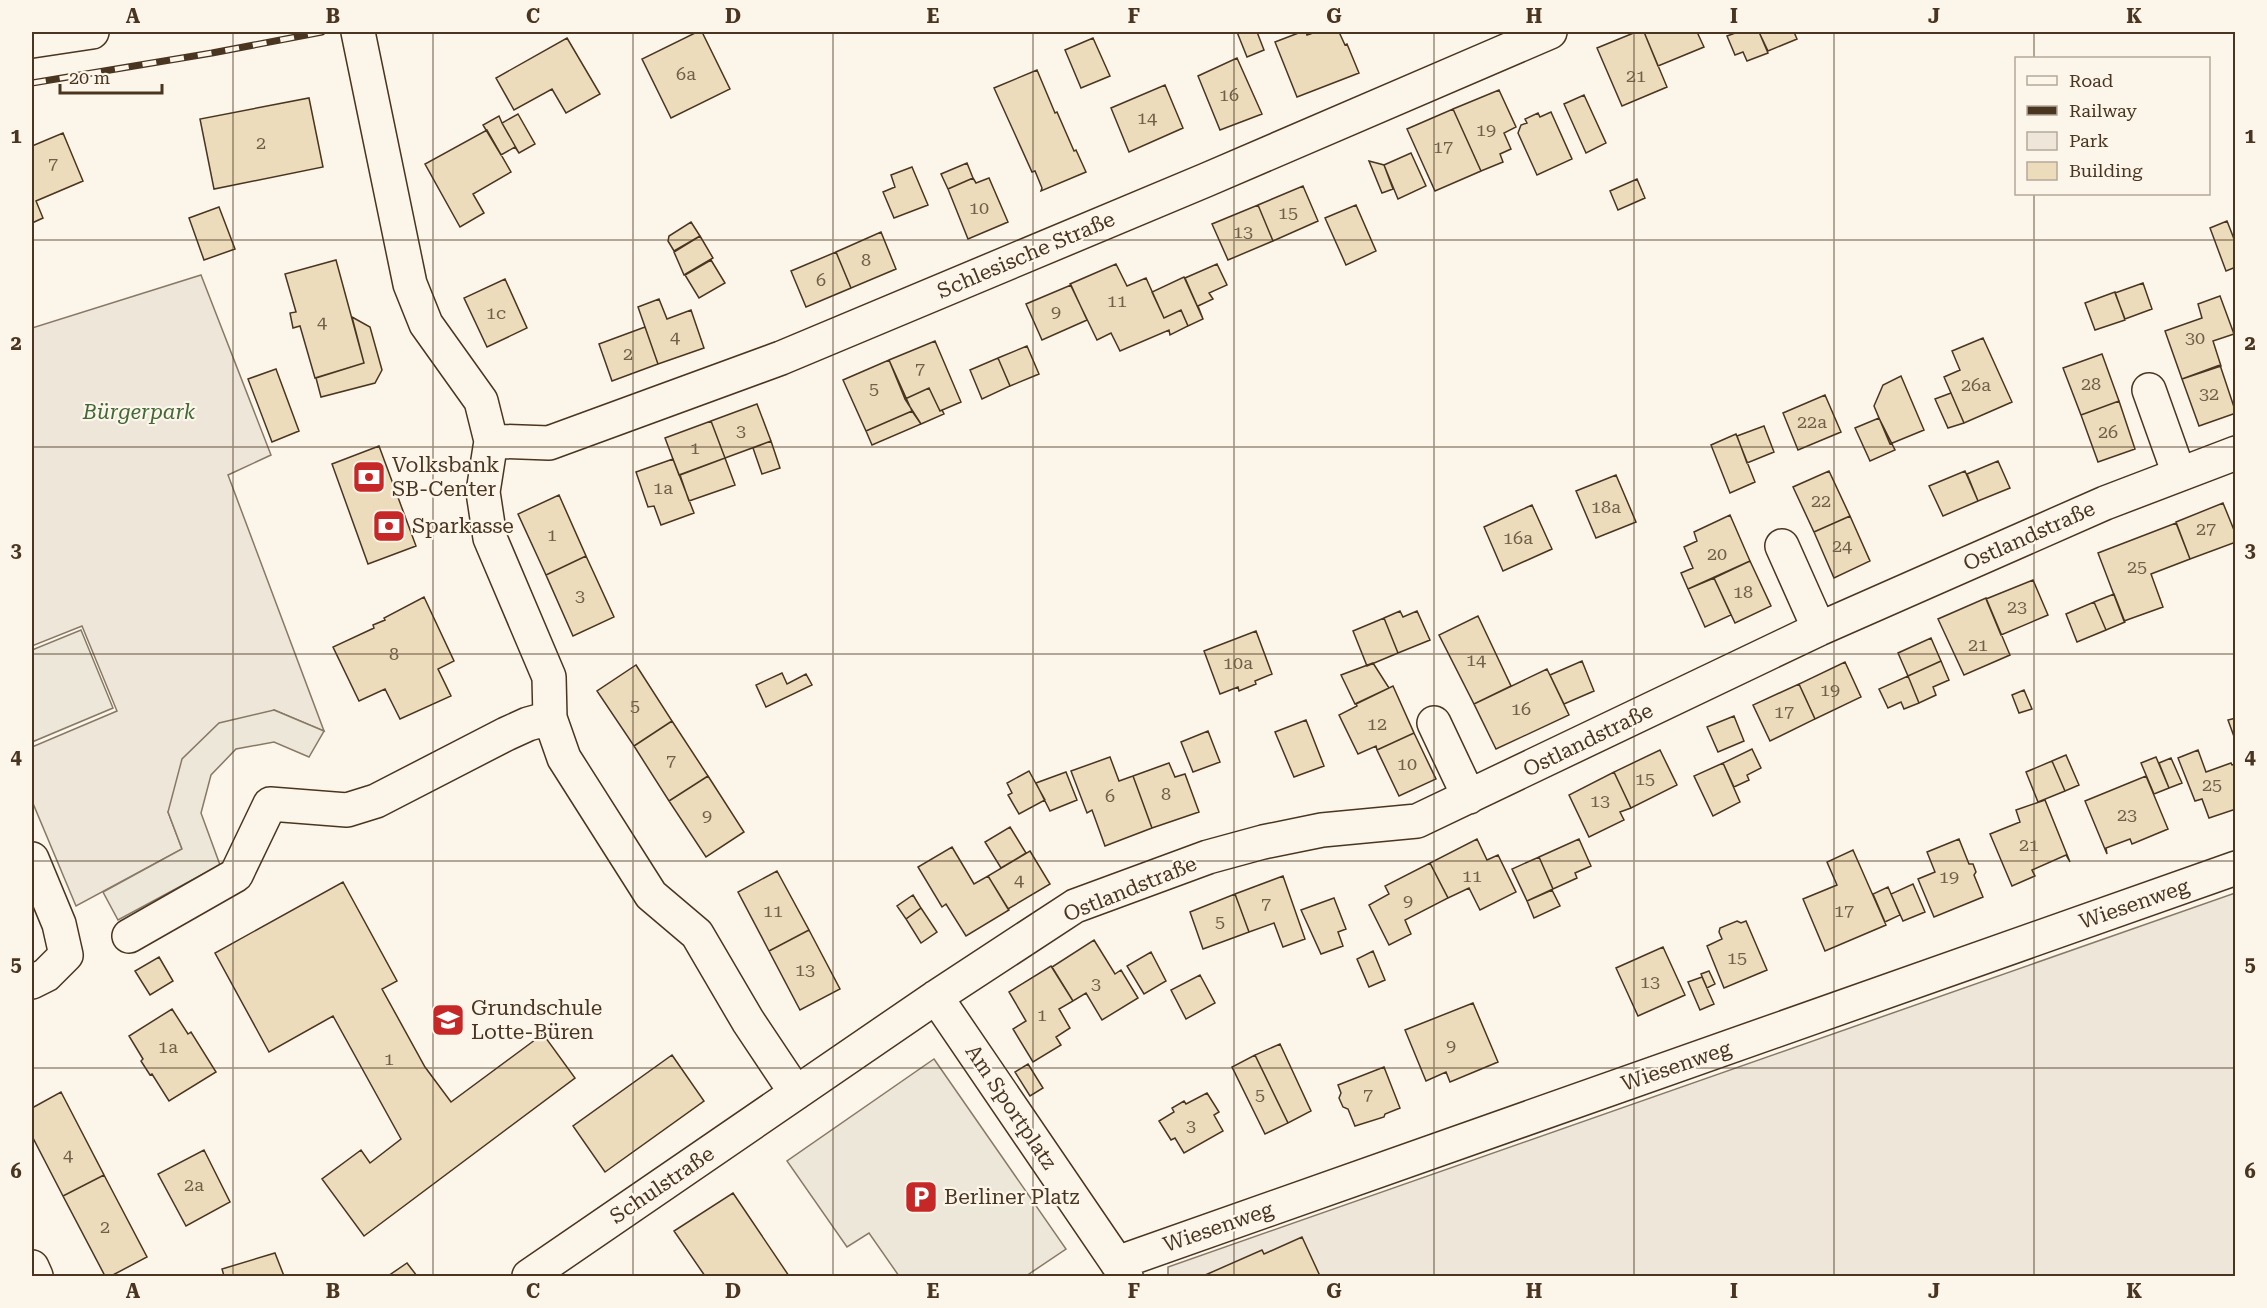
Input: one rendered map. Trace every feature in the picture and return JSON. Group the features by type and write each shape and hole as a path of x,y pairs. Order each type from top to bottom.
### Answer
{"street":[{"path":"32,41 92,32"},
{"path":"358,32 410,284 426,324 481,401 491,441 483,492 490,538 549,677 550,718 564,758 651,895 697,934 748,1020 796,1093 936,997"},
{"name":"Schlesische Straße","path":"491,441 549,443 781,358 1550,32"},
{"path":"2149,390 2180,474"},
{"name":"Ostlandstraße","path":"936,997 1075,906 1208,857 1263,842 1322,830 1417,820 1819,629 2105,503 2235,453"},
{"path":"1782,546 1819,629"},
{"path":"129,936 236,875 270,804 347,810 376,801 506,734 528,724 550,718"},
{"path":"1434,723 1469,797"},
{"path":"32,859 59,924 66,955 46,975 32,982"},
{"name":"Wiesenweg","path":"1121,1270 2235,868"},
{"name":"Am Sportplatz","path":"936,997 1121,1270"},
{"name":"Schulstraße","path":"529,1276 796,1093"},
{"path":"32,1268 36,1276"}],"green space":[{"name":"Bürgerpark","path":"201,275 271,455 228,475 324,731 274,710 168,812 182,849 76,906 32,801 32,747 117,711 82,626 32,646 32,328"},
{"path":"2235,893 2235,1276 1168,1276 1168,1267"}],"shaded area":[{"path":"81,630 113,708 32,742 32,650"},
{"path":"274,710 324,731 309,757 274,742 236,749 211,775 201,813 220,865 118,920 103,892 182,849 168,812 182,759 219,723"},
{"name":"Berliner Platz","path":"934,1059 1066,1249 1026,1276 899,1276 869,1233 847,1247 787,1161"}],"building":[{"path":"697,32 702,32 730,89 671,118 642,59"},
{"path":"1237,32 1257,32 1264,50 1247,57"},
{"path":"1306,32 1307,35 1316,32 1339,32 1345,45 1347,44 1359,73 1297,97 1275,42"},
{"path":"1636,32 1644,32 1667,87 1622,106 1597,48"},
{"path":"1644,32 1697,32 1704,47 1658,66"},
{"path":"1738,32 1759,32 1768,53 1747,61 1743,52 1735,55 1727,36"},
{"path":"1759,32 1794,32 1797,39 1768,51"},
{"path":"567,38 600,94 566,113 552,89 514,110 496,78"},
{"path":"1093,38 1110,76 1081,88 1065,50"},
{"path":"1237,58 1262,114 1220,130 1198,76"},
{"path":"1037,70 1055,113 1057,112 1086,172 1041,191 1042,188 1035,171 1032,172 994,88"},
{"path":"1165,85 1183,128 1129,152 1111,108"},
{"path":"1499,90 1516,127 1504,133 1511,149 1500,154 1503,162 1481,171 1453,109"},
{"path":"1584,95 1606,143 1586,153 1564,104"},
{"path":"309,98 323,167 214,189 200,119"},
{"path":"1453,109 1481,171 1435,191 1407,129"},
{"path":"1551,112 1572,159 1537,175 1518,133 1521,125 1527,123 1525,119 1538,113 1540,117"},
{"path":"518,114 535,144 519,153 502,123"},
{"path":"499,116 519,153 515,147 501,155 483,125"},
{"path":"487,130 511,172 473,194 484,213 460,227 425,164"},
{"path":"63,133 83,181 36,201 43,218 32,223 32,146"},
{"path":"1411,153 1426,186 1398,199 1384,165"},
{"path":"1369,161 1384,165 1393,189 1382,193"},
{"path":"967,163 973,178 948,189 941,174"},
{"path":"912,167 928,205 894,218 883,192 895,187 891,175"},
{"path":"973,178 976,183 989,178 1008,222 968,239 948,189"},
{"path":"1637,179 1645,198 1618,210 1610,191"},
{"path":"1303,186 1318,221 1273,241 1258,205"},
{"path":"1258,205 1273,241 1228,260 1212,224"},
{"path":"1356,205 1376,251 1346,265 1325,218"},
{"path":"219,207 235,249 204,260 189,218"},
{"path":"2227,221 2236,244 2236,267 2226,271 2210,228"},
{"path":"691,222 700,236 674,251 668,241 669,236"},
{"path":"881,232 896,269 851,288 836,252"},
{"path":"700,236 713,258 684,275 674,252"},
{"path":"836,252 851,288 806,307 791,271"},
{"path":"336,260 364,363 315,378 300,326 293,328 290,313 296,312 285,274"},
{"path":"711,260 725,283 699,298 685,275"},
{"path":"1116,264 1127,286 1146,278 1164,318 1181,310 1188,326 1170,335 1169,330 1120,351 1111,333 1097,340 1070,284"},
{"path":"1217,264 1227,285 1209,293 1213,299 1198,306 1203,319 1185,278"},
{"path":"1184,277 1203,319 1188,326 1181,310 1164,318 1152,292"},
{"path":"505,279 527,328 487,347 464,298"},
{"path":"2143,283 2152,309 2125,319 2115,293"},
{"path":"1071,285 1087,320 1042,340 1026,304"},
{"path":"2115,292 2125,320 2095,330 2085,303"},
{"path":"2220,296 2234,334 2213,341 2221,366 2182,379 2165,331 2202,318 2198,304"},
{"path":"659,299 667,319 691,310 704,348 658,364 638,307"},
{"path":"352,317 370,327 382,370 375,383 321,397 316,378 364,363"},
{"path":"645,327 658,364 612,381 599,344"},
{"path":"1983,338 2012,402 1964,423 1944,377 1960,370 1952,351"},
{"path":"935,341 961,402 940,411 929,388 905,399 889,360"},
{"path":"1027,346 1039,374 1010,386 998,358"},
{"path":"2102,354 2119,401 2081,415 2063,368"},
{"path":"998,358 1010,386 982,399 970,370"},
{"path":"889,360 912,411 866,431 843,380"},
{"path":"2220,365 2236,413 2199,426 2182,379"},
{"path":"276,369 299,431 272,442 248,379"},
{"path":"1901,376 1924,430 1890,444 1874,406 1883,385"},
{"path":"929,388 940,411 942,410 944,414 921,424 905,399"},
{"path":"1951,393 1964,423 1948,428 1935,399"},
{"path":"1825,395 1841,432 1798,450 1783,413"},
{"path":"2119,401 2135,449 2098,462 2081,415"},
{"path":"757,404 771,441 725,458 711,421"},
{"path":"912,411 921,424 872,445 866,431"},
{"path":"1879,418 1895,450 1870,461 1855,428"},
{"path":"711,421 725,458 679,475 665,438"},
{"path":"1764,426 1774,452 1747,463 1737,436"},
{"path":"1736,434 1755,482 1730,493 1711,445"},
{"path":"771,441 780,468 762,474 753,448"},
{"path":"379,446 416,546 368,564 332,464"},
{"path":"725,458 735,485 689,501 680,475"},
{"path":"673,459 694,513 661,525 654,506 648,507 636,472"},
{"path":"1998,461 2010,488 1978,501 1967,474"},
{"path":"1829,471 1850,516 1814,532 1793,487"},
{"path":"1965,471 1978,501 1943,516 1929,486"},
{"path":"1616,475 1636,522 1596,538 1576,491"},
{"path":"559,495 586,556 546,575 518,514"},
{"path":"2223,503 2236,535 2236,542 2190,559 2176,522"},
{"path":"1532,505 1552,549 1503,571 1484,527"},
{"path":"1730,515 1750,561 1688,589 1681,573 1693,568 1684,547 1697,541 1694,532"},
{"path":"1850,516 1870,561 1834,578 1814,532"},
{"path":"2176,523 2190,559 2151,574 2163,607 2124,621 2098,553"},
{"path":"586,556 614,617 573,636 546,575"},
{"path":"1750,561 1771,606 1735,623 1714,578"},
{"path":"1714,578 1731,615 1705,627 1688,589"},
{"path":"2033,580 2048,615 2001,635 1986,599"},
{"path":"2114,594 2125,622 2106,630 2094,602"},
{"path":"424,597 454,661 438,669 451,696 400,719 385,689 359,701 333,647 374,628 373,625 385,620 384,618"},
{"path":"1986,598 2010,655 1964,675 1938,619"},
{"path":"2094,602 2106,630 2077,642 2066,614"},
{"path":"1400,611 1403,617 1417,611 1430,640 1398,653 1384,618"},
{"path":"1478,616 1511,686 1474,704 1439,635"},
{"path":"1384,618 1398,653 1367,666 1353,631"},
{"path":"1256,631 1272,674 1239,691 1238,687 1220,694 1204,651"},
{"path":"1931,638 1941,661 1908,676 1898,653"},
{"path":"1582,661 1594,691 1564,704 1550,675"},
{"path":"1941,661 1949,680 1933,687 1936,695 1919,703 1908,676"},
{"path":"1845,662 1861,697 1815,719 1799,684"},
{"path":"1373,663 1389,688 1355,704 1341,675"},
{"path":"636,665 672,721 634,746 597,691"},
{"path":"1547,669 1569,715 1496,749 1474,704"},
{"path":"782,673 787,684 806,674 812,685 766,707 756,685"},
{"path":"1908,676 1919,703 1904,709 1901,702 1888,708 1879,689"},
{"path":"1799,684 1815,719 1770,741 1753,705"},
{"path":"1393,686 1414,733 1377,750 1376,746 1358,754 1339,715"},
{"path":"2024,690 2032,709 2019,713 2012,695"},
{"path":"1734,716 1744,741 1718,752 1707,727"},
{"path":"2236,718 2236,742 2228,720"},
{"path":"1306,720 1324,766 1294,777 1275,732"},
{"path":"672,721 708,776 669,801 634,746"},
{"path":"1208,731 1220,762 1193,772 1181,742"},
{"path":"1414,733 1436,779 1399,796 1377,750"},
{"path":"1752,749 1761,768 1747,775 1749,780 1734,787 1723,763"},
{"path":"1660,750 1677,785 1631,808 1614,772"},
{"path":"2198,750 2206,772 2231,763 2236,764 2236,809 2209,818 2202,799 2195,801 2178,758"},
{"path":"2066,755 2079,785 2065,791 2052,761"},
{"path":"1110,757 1119,781 1133,776 1152,828 1105,846 1092,810 1087,813 1071,771"},
{"path":"2156,757 2169,788 2154,794 2141,763"},
{"path":"2171,758 2182,783 2169,788 2159,763"},
{"path":"2052,761 2065,791 2038,802 2026,772"},
{"path":"1169,763 1175,777 1185,774 1199,812 1152,828 1133,776"},
{"path":"1723,763 1740,802 1713,816 1694,776"},
{"path":"1029,771 1045,800 1019,814 1008,795 1012,793 1007,783"},
{"path":"1066,772 1077,800 1050,811 1036,783"},
{"path":"1614,772 1631,808 1620,812 1624,820 1589,837 1569,795"},
{"path":"708,776 744,832 706,857 669,801"},
{"path":"2146,776 2168,829 2132,844 2130,839 2106,848 2107,854 2085,801"},
{"path":"2045,800 2070,862 2066,855 2032,870 2035,876 2012,886 1990,834 2020,822 2016,810"},
{"path":"1010,827 1026,853 1001,868 985,842"},
{"path":"1477,839 1487,860 1498,855 1516,892 1480,910 1469,888 1448,898 1430,863"},
{"path":"1579,839 1591,866 1575,873 1577,878 1553,889 1539,857"},
{"path":"1959,839 1969,864 1973,864 1976,872 1974,875 1983,897 1934,917 1918,879 1935,872 1927,852"},
{"path":"952,847 974,884 988,876 1009,910 966,936 946,904 942,907 918,867"},
{"path":"1853,850 1886,925 1825,951 1803,899 1837,885 1827,862"},
{"path":"1030,851 1050,884 1008,909 988,876"},
{"path":"1539,857 1553,889 1527,901 1512,869"},
{"path":"1430,863 1448,898 1405,920 1411,934 1389,945 1369,905 1389,894 1385,886"},
{"path":"777,871 809,930 769,951 738,892"},
{"path":"1283,876 1305,939 1283,947 1274,923 1249,932 1235,894"},
{"path":"343,882 397,981 382,989 425,1067 451,1102 543,1034 575,1078 364,1236 322,1179 361,1150 370,1163 401,1139 333,1016 269,1052 215,953"},
{"path":"1913,884 1925,912 1903,921 1891,894"},
{"path":"1888,887 1900,915 1885,922 1873,894"},
{"path":"1552,890 1560,906 1534,918 1527,901"},
{"path":"1235,894 1249,932 1203,949 1190,912"},
{"path":"913,895 921,908 906,919 897,906"},
{"path":"1334,898 1346,929 1338,932 1343,946 1321,954 1301,910"},
{"path":"921,908 937,932 921,943 906,919"},
{"path":"1737,921 1741,923 1746,921 1767,970 1724,988 1707,946 1722,939 1720,928"},
{"path":"809,930 840,989 800,1010 769,951"},
{"path":"1094,940 1115,974 1121,970 1138,998 1102,1020 1086,993 1073,1001 1052,967"},
{"path":"1663,947 1685,995 1638,1016 1616,968"},
{"path":"1373,951 1385,980 1369,987 1357,959"},
{"path":"1151,952 1166,981 1144,994 1127,966"},
{"path":"159,957 173,981 150,995 135,971"},
{"path":"1051,966 1073,1001 1059,1009 1070,1028 1056,1037 1061,1045 1033,1062 1013,1029 1026,1021 1009,992"},
{"path":"1709,971 1715,984 1707,988 1701,974"},
{"path":"1200,975 1215,1003 1186,1019 1171,990"},
{"path":"1702,977 1714,1004 1700,1010 1688,982"},
{"path":"1473,1003 1498,1062 1450,1082 1446,1072 1426,1081 1405,1030"},
{"path":"172,1009 188,1034 191,1032 216,1072 169,1101 141,1061 143,1059 129,1036"},
{"path":"1280,1044 1311,1111 1288,1123 1255,1055"},
{"path":"672,1055 704,1101 605,1172 573,1126"},
{"path":"1255,1055 1288,1123 1265,1134 1232,1067"},
{"path":"1028,1064 1043,1088 1030,1096 1015,1072"},
{"path":"1384,1067 1400,1108 1385,1114 1384,1117 1355,1126 1348,1109 1343,1107 1339,1098 1341,1093 1338,1085"},
{"path":"61,1092 104,1175 63,1196 32,1136 32,1108"},
{"path":"1207,1093 1219,1112 1214,1115 1223,1131 1184,1153 1175,1138 1171,1140 1159,1121 1174,1112 1172,1108 1184,1101 1186,1104"},
{"path":"204,1150 230,1202 186,1226 158,1174"},
{"path":"104,1175 147,1257 111,1276 105,1276 63,1196"},
{"path":"733,1193 789,1276 705,1276 674,1231"},
{"path":"1302,1237 1320,1276 1203,1276 1262,1250 1264,1254"},
{"path":"275,1253 284,1276 224,1276 222,1269"},
{"path":"407,1263 417,1276 388,1276"}],"railway":[{"path":"32,83 322,32"}],"place":[{"name":"Volksbank SB-Center","path":"369,477"},
{"name":"Sparkasse","path":"389,526"},
{"name":"Grundschule Lotte-Büren","path":"448,1020"},
{"name":"Berliner Platz","path":"921,1197"}]}
